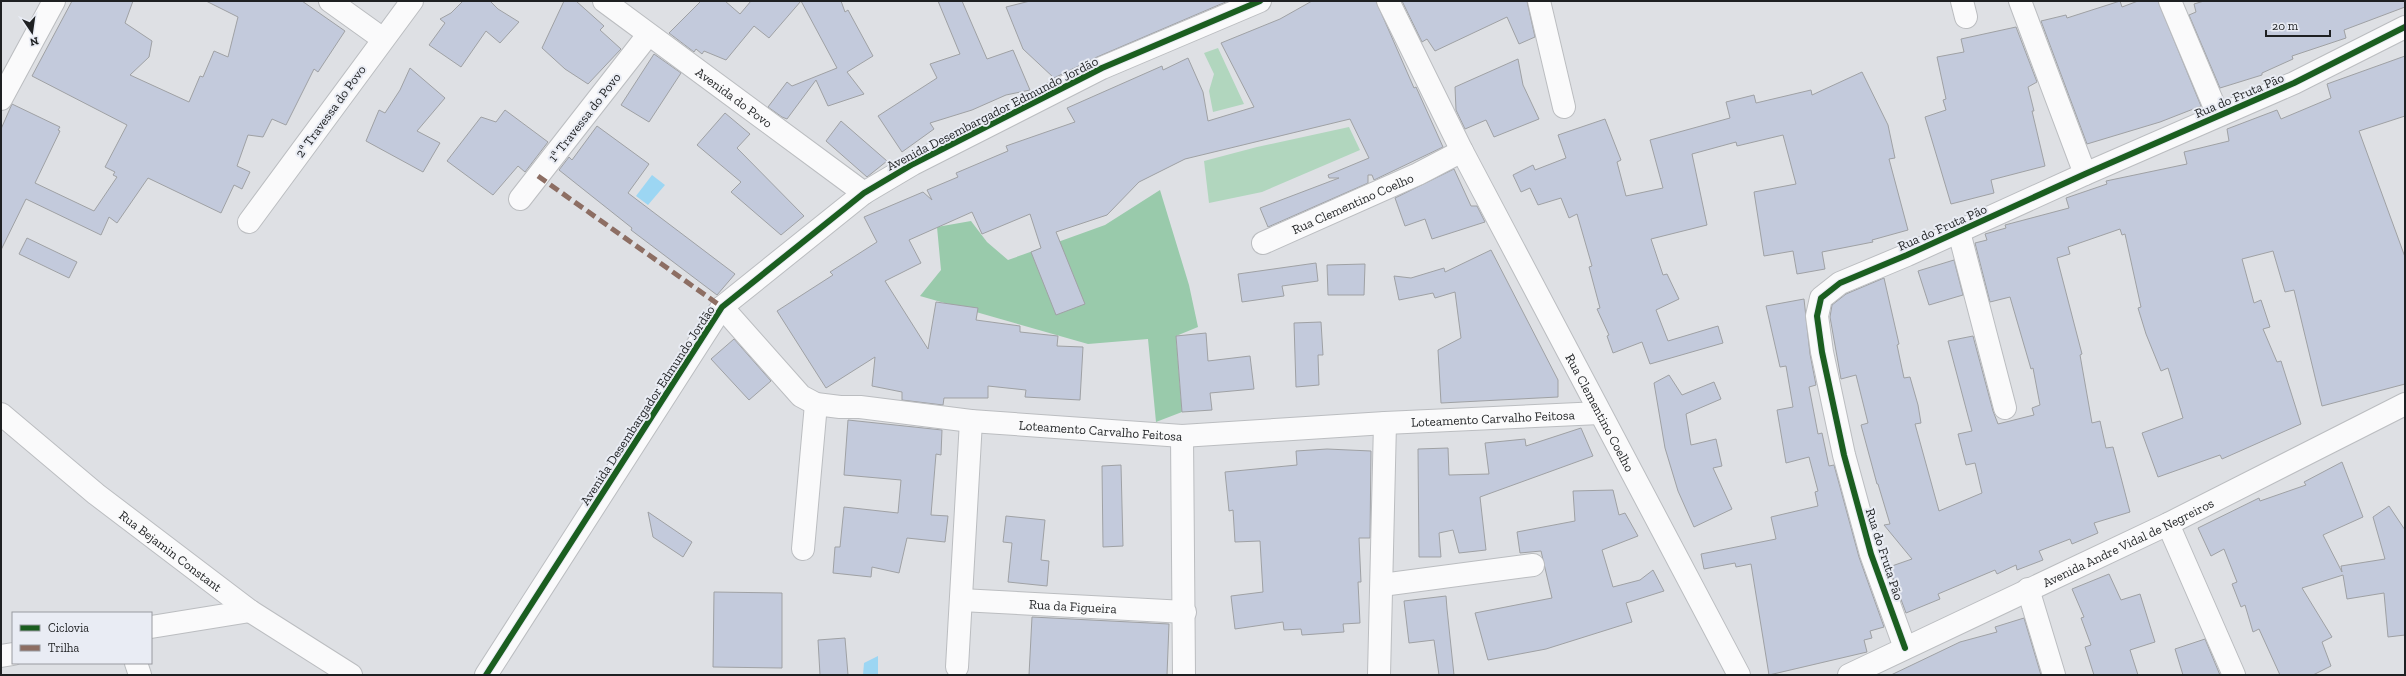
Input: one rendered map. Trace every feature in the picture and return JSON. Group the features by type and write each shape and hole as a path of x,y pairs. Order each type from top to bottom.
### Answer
{"street":[{"path":"1,99 54,1"},
{"path":"330,1 383,39"},
{"name":"2ª Travessa do Povo","path":"249,222 412,1"},
{"name":"Avenida do Povo","path":"604,1 648,35 864,193"},
{"name":"Avenida Desembargador Edmundo Jordão","path":"486,675 722,307 864,193 913,164 1102,68 1260,1"},
{"name":"Rua Clementino Coelho","path":"1388,1 1462,151 1739,675"},
{"path":"1539,1 1564,107"},
{"path":"2020,1 2085,174"},
{"path":"2170,1 2218,115"},
{"name":"Rua do Fruta Pão","path":"1905,648 1871,554 1844,455 1822,352 1818,316 1821,298 1840,283 1959,232 2218,115 2294,83 2405,27"},
{"name":"1ª Travessa do Povo","path":"520,199 648,35"},
{"name":"Rua Clementino Coelho","path":"1263,243 1418,174 1462,151"},
{"path":"1959,232 2005,408"},
{"name":"Loteamento Carvalho Feitosa","path":"722,307 801,396 816,404 971,421 1182,436 1385,423 1600,412"},
{"path":"803,549 816,404"},
{"name":"Avenida Andre Vidal de Negreiros","path":"1849,675 2168,524 2405,404"},
{"name":"Rua Bejamin Constant","path":"1,414 96,494 250,612 351,675"},
{"path":"957,667 971,421"},
{"path":"1379,675 1385,423"},
{"path":"1182,436 1185,612 1184,675"},
{"path":"2168,524 2234,675"},
{"path":"1382,585 1533,565"},
{"path":"2028,589 2054,675"},
{"name":"Rua da Figueira","path":"961,600 1185,612"},
{"path":"152,627 250,612"},
{"path":"1,656 12,654"},
{"path":"136,664 140,675"}],"green space":[{"path":"1218,48 1244,104 1213,112 1209,91 1214,74 1204,53"},
{"path":"1349,127 1360,150 1262,192 1209,203 1204,161 1257,147"},
{"path":"1160,190 1189,285 1198,327 1176,336 1182,412 1156,422 1148,339 1088,344 920,296 941,270 937,227 971,221 987,242 1008,260 1105,225"}],"water":[{"path":"652,175 665,185 648,205 636,196"},
{"path":"878,656 878,675 863,675 864,663"}],"building":[{"path":"72,1 133,1 125,23 152,41 149,57 130,75 189,102 200,76 203,77 214,51 228,57 238,17 206,1 302,1 345,31 318,72 314,69 286,125 272,119 263,137 248,135 237,166 250,172 242,189 234,185 221,213 148,178 117,223 109,217 101,235 26,199 1,250 1,129 12,104 60,127 58,130 60,131 35,183 94,211 117,177 113,175 115,172 105,167 127,125 32,76"},
{"path":"463,1 490,1 498,9 519,22 500,43 486,31 461,67 429,45 445,23 440,19 451,13"},
{"path":"564,1 576,1 604,26 600,30 621,49 588,84 565,69 542,48"},
{"path":"701,1 725,1 740,14 751,1 801,1 769,38 754,26 726,60 704,51 702,54 696,49 694,52 669,33"},
{"path":"801,1 841,1 845,12 848,10 873,56 847,72 864,94 828,106 816,80 787,119 768,107 787,82 792,86 837,68"},
{"path":"938,1 962,1 987,59 1013,50 1030,90 1006,95 972,110 930,123 934,129 902,152 878,116 937,78 930,64 960,54"},
{"path":"1030,1 1228,1 1097,57 1054,78 1023,49 1006,7"},
{"path":"1312,1 1376,1 1414,88 1416,87 1443,147 1374,180 1372,175 1368,175 1368,183 1268,227 1260,208 1339,178 1329,178 1328,175 1369,158 1350,119 1185,159 1139,182 1107,215 1056,232 1085,304 1056,315 1031,252 1041,248 1030,214 982,234 972,212 909,240 921,263 885,281 928,349 936,302 978,308 976,320 1020,326 1020,332 1058,336 1057,346 1083,347 1080,400 1025,397 1026,390 988,386 988,398 944,398 943,405 902,400 902,392 872,386 875,357 826,388 777,311 833,275 830,272 877,242 864,217 923,192 932,200 927,190 958,177 956,173 1008,151 1006,146 1075,122 1067,108 1162,66 1163,70 1188,58 1203,92 1208,121 1254,107 1221,43 1280,19"},
{"path":"1402,1 1527,1 1535,37 1519,44 1507,17 1435,51 1427,39 1422,42"},
{"path":"2120,1 2122,7 2138,1 2158,1 2201,106 2160,122 2087,144 2041,21 2066,15 2067,18"},
{"path":"2204,1 2405,1 2405,7 2344,30 2346,38 2292,56 2293,59 2262,73 2262,75 2220,88 2189,15 2196,12 2194,4"},
{"path":"2016,27 2037,82 2028,87 2045,166 1991,180 1994,193 1951,204 1925,117 1946,110 1943,100 1946,99 1937,57 1964,52 1961,39"},
{"path":"654,54 681,73 649,122 621,105"},
{"path":"2405,56 2405,116 2359,131 2405,257 2405,384 2322,406 2294,290 2285,292 2273,251 2242,259 2254,303 2261,300 2270,327 2263,329 2277,362 2281,361 2301,424 2222,459 2220,455 2158,477 2142,433 2183,418 2168,368 2161,371 2146,334 2138,308 2141,307 2125,234 2122,235 2120,229 2068,247 2070,254 2057,258 2082,354 2080,355 2092,423 2100,421 2106,448 2113,447 2130,512 2094,523 2098,533 2072,544 2070,539 2039,551 2043,560 2017,570 2016,565 1997,574 1995,570 1938,594 1940,599 1906,613 1889,567 1912,559 1884,525 1890,524 1877,484 1861,425 1868,423 1856,375 1841,379 1830,317 1832,305 1846,294 1884,278 1899,344 1897,345 1904,378 1910,377 1918,405 1921,423 1915,424 1939,511 1982,493 1975,463 1966,465 1958,434 1972,431 1948,341 1973,336 1993,411 1998,424 2034,415 2032,408 2040,405 2033,368 2031,369 2010,297 1990,302 1975,243 1987,240 1985,234 2006,228 2005,225 2069,208 2066,198 2107,184 2106,181 2187,164 2184,152 2229,141 2227,129 2277,110 2281,119 2331,98 2327,84"},
{"path":"1518,59 1523,85 1539,119 1494,137 1486,120 1465,129 1456,110 1455,87"},
{"path":"410,68 445,98 417,131 440,143 423,172 366,141 379,110 385,113 400,90"},
{"path":"1862,72 1888,125 1895,158 1889,159 1908,230 1872,240 1873,242 1822,252 1825,269 1797,274 1793,251 1764,256 1754,192 1796,184 1783,135 1737,146 1736,142 1692,154 1707,225 1651,239 1663,275 1667,274 1679,299 1656,310 1668,341 1718,326 1723,343 1650,364 1642,342 1613,353 1607,336 1609,335 1597,309 1600,308 1589,267 1592,266 1577,214 1569,218 1561,198 1538,205 1530,188 1521,192 1513,175 1533,165 1535,170 1566,158 1558,135 1605,119 1621,160 1617,162 1626,196 1663,188 1650,140 1730,118 1726,102 1754,95 1756,103 1811,90 1812,95"},
{"path":"505,110 548,142 525,172 518,166 493,195 447,161 481,117 496,122"},
{"path":"725,113 750,134 737,148 804,216 781,235 731,192 741,182 697,145"},
{"path":"841,121 887,161 867,177 826,141"},
{"path":"597,126 649,164 628,193 735,274 717,295 631,230 632,228 559,170 569,157 572,160"},
{"path":"1454,169 1471,206 1477,206 1485,222 1432,239 1425,219 1405,226 1395,198"},
{"path":"27,238 77,262 69,278 19,254"},
{"path":"1491,250 1558,380 1558,397 1441,403 1438,350 1461,338 1455,292 1435,298 1433,293 1399,300 1394,276 1411,278 1444,268 1445,272"},
{"path":"1954,260 1963,295 1929,305 1918,271"},
{"path":"1316,263 1318,281 1282,286 1284,296 1242,302 1238,274"},
{"path":"1365,264 1364,295 1328,295 1327,265"},
{"path":"1804,299 1810,354 1816,385 1809,387 1818,434 1822,433 1829,466 1834,465 1859,557 1884,627 1870,631 1872,638 1864,640 1867,652 1769,675 1751,564 1736,567 1735,563 1704,569 1701,554 1776,539 1771,517 1818,506 1815,492 1818,491 1809,457 1786,463 1777,410 1793,407 1786,366 1780,367 1766,306"},
{"path":"1321,322 1323,355 1318,355 1319,385 1296,387 1294,323"},
{"path":"1206,333 1208,361 1250,356 1254,389 1210,393 1212,410 1182,412 1176,336"},
{"path":"734,339 771,381 749,400 711,359"},
{"path":"1669,375 1682,395 1714,382 1721,399 1686,414 1691,445 1716,439 1722,466 1713,468 1732,509 1694,527 1678,491 1665,448 1654,383"},
{"path":"848,420 942,430 941,455 936,454 931,515 948,516 945,542 907,538 899,573 872,567 871,577 833,573 835,547 840,547 844,507 898,513 901,480 844,475"},
{"path":"1581,428 1593,456 1480,497 1486,550 1459,553 1453,530 1439,533 1441,557 1419,557 1418,449 1448,448 1449,475 1489,474 1485,443 1525,439 1526,446"},
{"path":"1327,449 1371,451 1370,538 1359,538 1361,582 1358,582 1360,623 1343,624 1344,632 1302,635 1301,629 1284,630 1283,622 1235,629 1231,596 1263,592 1260,541 1235,542 1233,510 1229,511 1225,472 1297,465 1296,451"},
{"path":"2342,462 2363,517 2323,535 2342,572 2341,566 2385,559 2373,517 2389,506 2405,530 2405,635 2388,637 2384,593 2347,599 2343,575 2302,588 2332,637 2322,642 2331,666 2313,675 2280,675 2259,629 2253,632 2245,605 2241,607 2232,584 2237,582 2224,549 2211,556 2198,528 2259,498 2260,501 2306,485 2304,482"},
{"path":"1121,465 1123,546 1103,547 1102,466"},
{"path":"1613,490 1619,515 1625,513 1638,536 1602,550 1613,587 1640,580 1653,570 1664,591 1626,603 1632,622 1546,649 1488,660 1475,613 1552,598 1541,551 1520,553 1517,532 1575,521 1573,491"},
{"path":"648,512 692,542 683,557 653,537"},
{"path":"1006,516 1045,520 1041,560 1049,561 1047,586 1008,582 1012,543 1003,542"},
{"path":"2109,574 2121,600 2140,594 2155,642 2130,650 2138,675 2094,675 2085,647 2091,645 2081,618 2084,617 2072,589"},
{"path":"714,592 782,593 782,668 713,667"},
{"path":"1446,596 1454,675 1439,675 1434,640 1409,643 1404,601"},
{"path":"1032,617 1169,624 1167,675 1029,675"},
{"path":"2024,618 2041,675 1891,675 1960,642 1997,632 1995,627"},
{"path":"845,638 848,675 820,675 818,640"},
{"path":"2205,639 2220,675 2183,675 2175,649"}],"marked path":[{"path":"538,176 722,307"}],"cycle path":[{"path":"486,675 722,307 864,193 913,164 1102,68 1260,1"},
{"path":"1905,648 1871,554 1844,455 1822,352 1817,316 1821,298 1840,283 1907,255 2085,174 2294,83 2405,27"}]}
